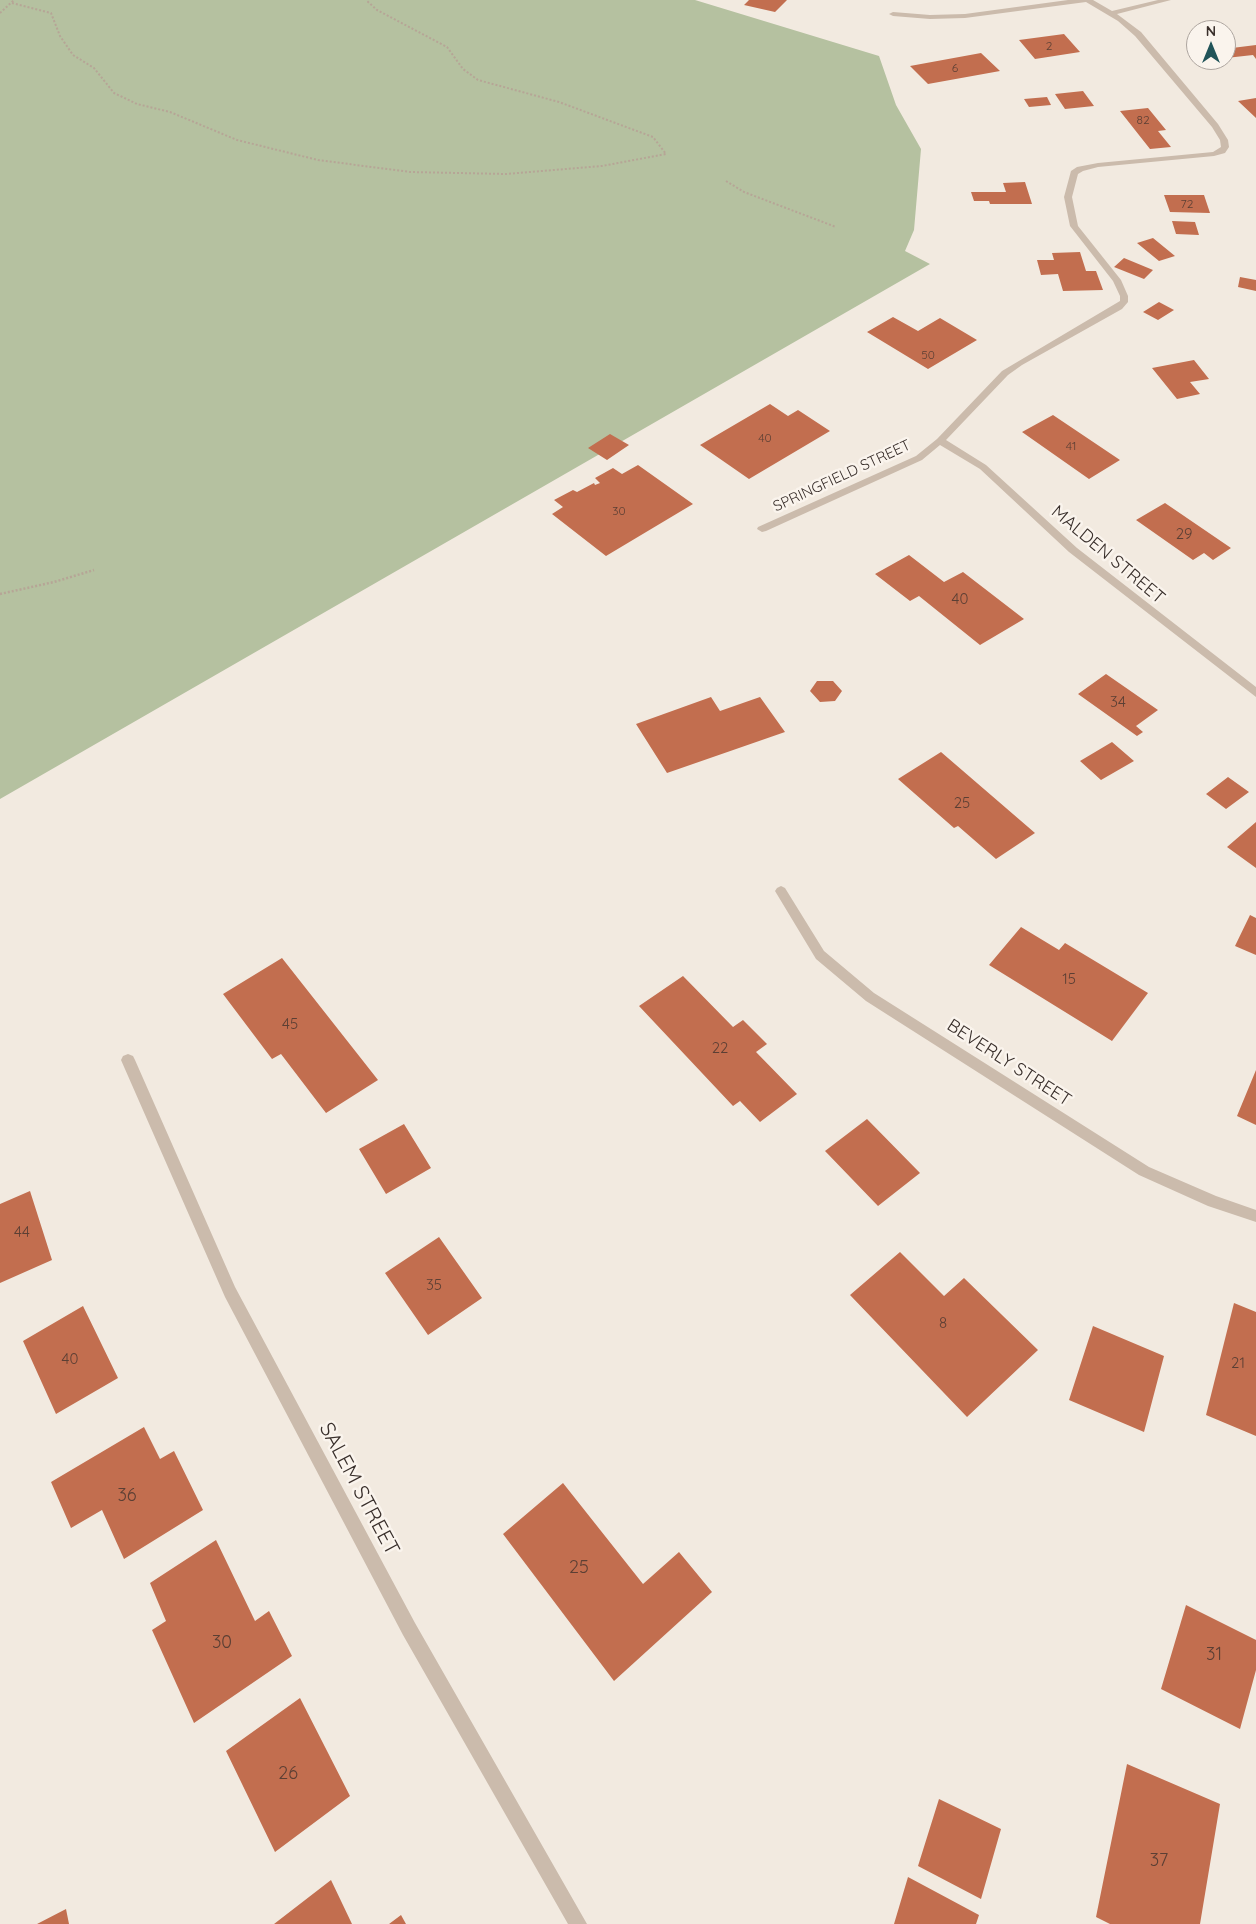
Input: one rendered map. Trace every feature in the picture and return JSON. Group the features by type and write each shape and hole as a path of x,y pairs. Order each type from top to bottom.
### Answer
{"street":[{"path":"893,14 930,17 965,16 1084,0"},
{"name":"SPRINGFIELD STREET","path":"762,529 919,458 940,441 1005,373 1018,363 1119,307 1124,302 1124,296 1117,280 1074,226 1068,197 1074,173 1087,167 1098,165 1214,154 1226,147 1216,126 1138,34 1112,13 1088,0"},
{"path":"1112,13 1167,0"},
{"name":"MALDEN STREET","path":"940,441 983,467 1072,550 1256,693"},
{"name":"BEVERLY STREET","path":"781,891 820,955 870,997 1144,1171 1213,1201 1256,1216"},
{"name":"SALEM STREET","path":"128,1060 230,1292 410,1629 578,1924"}],"path":[{"path":"0,13 14,0"},
{"path":"12,3 50,13 60,36 73,55 94,68 114,93 137,104 170,112 237,140 318,160 410,172 506,174 602,166 666,154 653,137 558,102 478,80 463,69 447,47 378,10 366,0"},
{"path":"726,181 744,192 836,228"},
{"path":"0,594 54,582 94,570"}],"green space":[{"path":"0,0 695,0 879,56 896,105 921,149 914,230 905,251 930,264 0,799"}],"building":[{"path":"749,0 787,0 775,12 744,5"},
{"path":"1064,34 1080,52 1035,59 1019,40"},
{"path":"1256,45 1256,59 1253,55 1236,57 1236,48"},
{"path":"981,53 1000,71 928,84 910,66"},
{"path":"1083,91 1094,106 1065,109 1055,94"},
{"path":"1047,97 1051,105 1029,107 1024,99"},
{"path":"1256,98 1256,118 1238,101"},
{"path":"1148,108 1166,130 1158,131 1171,147 1150,149 1120,111"},
{"path":"1025,182 1032,204 990,204 989,201 974,201 971,192 1006,192 1003,183"},
{"path":"1164,195 1204,195 1210,213 1170,212"},
{"path":"1172,221 1195,222 1199,235 1176,234"},
{"path":"1153,238 1175,256 1159,261 1137,243"},
{"path":"1080,252 1086,271 1096,271 1103,290 1063,291 1058,274 1041,275 1037,260 1054,260 1052,253"},
{"path":"1124,258 1153,270 1144,279 1114,267"},
{"path":"1240,277 1256,280 1256,291 1238,287"},
{"path":"1159,302 1174,310 1158,320 1143,312"},
{"path":"893,317 918,331 940,318 977,340 928,369 867,332"},
{"path":"1194,360 1209,379 1190,382 1200,394 1177,399 1152,368"},
{"path":"770,404 788,416 798,410 830,431 749,479 700,445"},
{"path":"1053,415 1120,460 1089,479 1022,432"},
{"path":"610,434 629,445 607,460 588,448"},
{"path":"638,465 693,504 606,556 552,514 563,507 554,500 573,490 577,492 594,483 595,485 600,483 595,478 613,468 622,474"},
{"path":"1165,503 1231,548 1213,560 1204,553 1193,560 1136,520"},
{"path":"909,555 944,582 963,572 1024,619 980,645 919,596 910,601 875,574"},
{"path":"1106,674 1158,710 1136,726 1143,732 1137,736 1078,694"},
{"path":"817,681 833,681 842,691 835,701 820,702 810,691"},
{"path":"711,697 720,711 760,697 785,732 667,773 636,724"},
{"path":"1112,742 1134,761 1101,780 1080,761"},
{"path":"941,752 1035,833 996,859 958,826 954,828 898,779"},
{"path":"1228,777 1249,792 1226,809 1206,794"},
{"path":"1256,822 1256,868 1227,847"},
{"path":"1250,915 1256,918 1256,955 1235,946"},
{"path":"1021,927 1059,950 1065,943 1148,993 1112,1041 989,965"},
{"path":"282,958 378,1080 326,1113 281,1054 272,1059 223,994"},
{"path":"683,976 733,1027 743,1020 767,1044 756,1052 797,1094 760,1122 740,1101 733,1106 639,1006"},
{"path":"1256,1070 1256,1125 1237,1116"},
{"path":"867,1119 920,1173 878,1206 825,1151"},
{"path":"404,1124 431,1168 386,1194 359,1149"},
{"path":"30,1191 52,1260 0,1283 0,1204"},
{"path":"439,1237 482,1298 428,1335 385,1273"},
{"path":"900,1252 944,1296 964,1278 1038,1350 967,1417 850,1295"},
{"path":"1234,1303 1256,1312 1256,1436 1206,1415"},
{"path":"83,1306 118,1378 56,1414 23,1341"},
{"path":"1093,1326 1164,1356 1144,1432 1069,1400"},
{"path":"144,1427 160,1459 174,1451 203,1510 124,1559 102,1510 71,1528 51,1482"},
{"path":"563,1483 643,1584 679,1552 712,1592 614,1681 503,1534"},
{"path":"216,1540 255,1621 269,1611 292,1656 194,1723 152,1630 166,1621 150,1583"},
{"path":"1186,1605 1256,1640 1256,1670 1240,1729 1161,1689"},
{"path":"300,1698 350,1796 275,1852 226,1751"},
{"path":"1127,1764 1220,1804 1200,1924 1110,1924 1096,1917"},
{"path":"939,1799 1001,1829 981,1899 918,1866"},
{"path":"908,1877 979,1915 976,1924 894,1924"},
{"path":"331,1880 352,1924 274,1924"},
{"path":"66,1909 69,1924 37,1924"},
{"path":"401,1915 406,1924 389,1924"}]}
